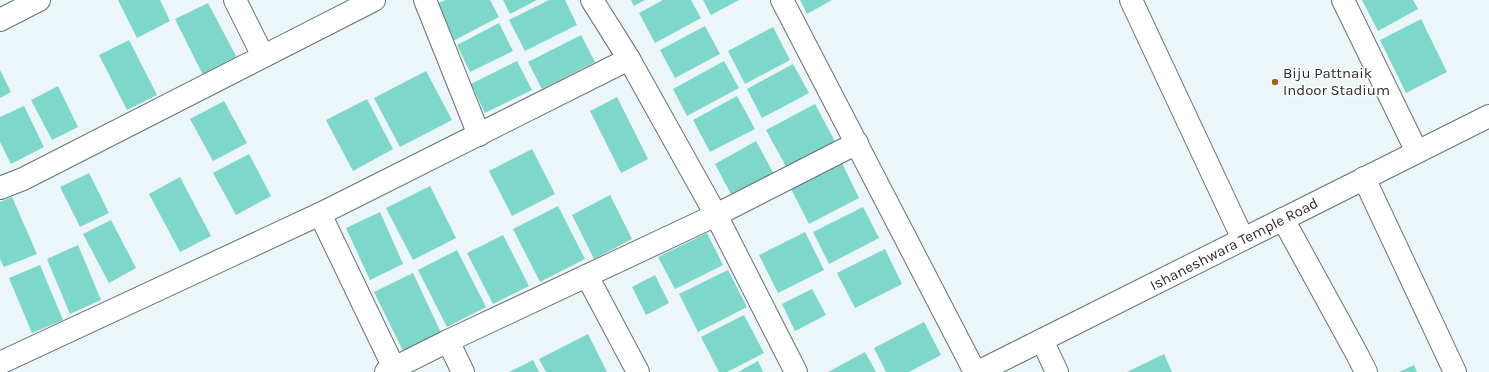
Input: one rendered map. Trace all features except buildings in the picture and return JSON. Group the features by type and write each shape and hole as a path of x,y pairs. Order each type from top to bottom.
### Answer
{"street":[{"path":"0,20 39,0"},
{"path":"235,0 263,56"},
{"path":"0,188 23,179 374,0"},
{"path":"425,0 479,135"},
{"path":"592,0 629,59 716,215 796,372"},
{"path":"782,0 975,372"},
{"path":"1131,0 1243,239"},
{"path":"1343,0 1417,152"},
{"path":"0,363 320,214 629,59"},
{"name":"Ishaneshwara Temple Road","path":"978,372 1489,116"},
{"path":"320,214 390,370 448,340 716,215 857,143"},
{"path":"1364,178 1455,372"},
{"path":"1283,219 1358,354 1366,372"},
{"path":"587,276 638,372"},
{"path":"448,340 463,372"},
{"path":"1042,340 1058,372"}],"place":[{"name":"Biju Pattnaik Indoor Stadium","path":"1275,82"}]}
